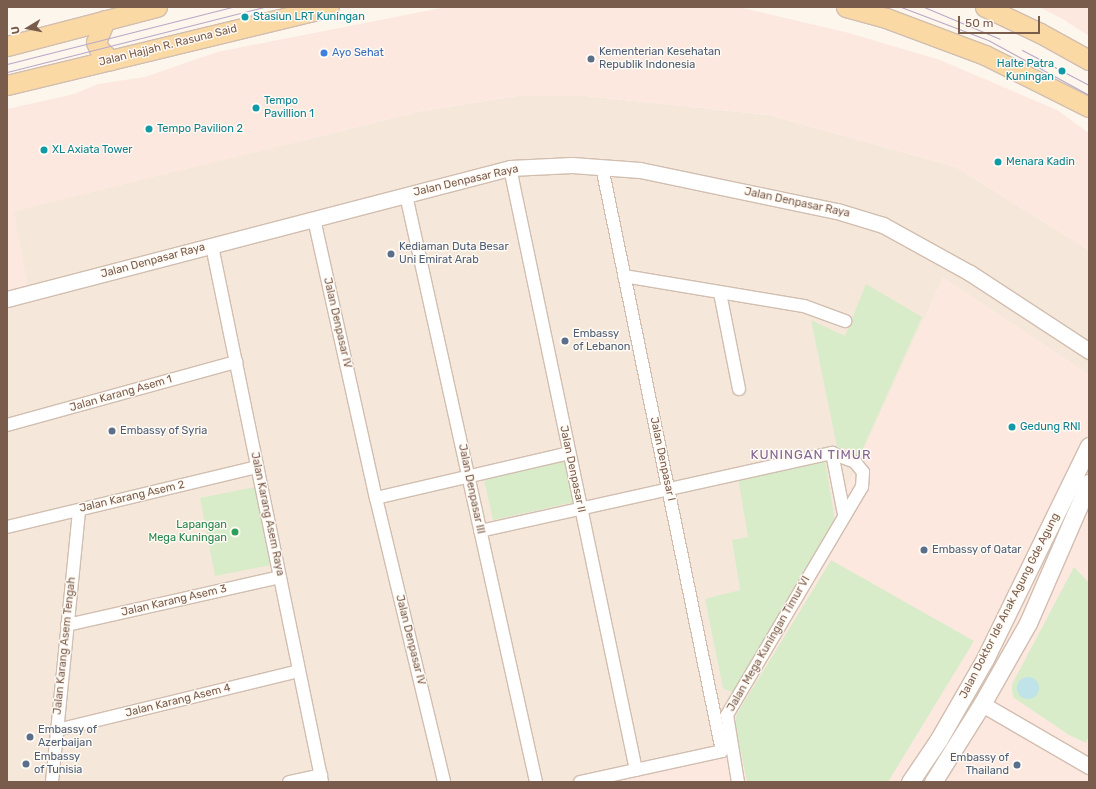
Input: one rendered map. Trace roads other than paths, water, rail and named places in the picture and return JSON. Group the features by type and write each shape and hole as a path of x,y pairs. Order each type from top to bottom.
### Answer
{"main road":[{"path":"11,44 157,7"},
{"name":"Jalan Hajjah R. Rasuna Said","path":"7,85 329,7"},
{"path":"846,7 886,18 985,55 1089,107"},
{"path":"886,18 903,7"},
{"path":"985,7 1046,35 1089,60"},
{"path":"105,20 96,42 99,49 110,60"},
{"name":"Jalan Doktor Ide Anak Agung Gde Agung","path":"910,782 939,739 985,660 1089,446"},
{"name":"Jalan Doktor Ide Anak Agung Gde Agung","path":"933,782 985,700 1028,623 1089,483"}],"street":[{"name":"Jalan Denpasar Raya","path":"7,299 510,168 572,165 602,166 640,170 837,211 883,225 970,273 1089,351"},
{"name":"Jalan Denpasar I","path":"602,166 722,751 636,770"},
{"name":"Jalan Denpasar II","path":"510,168 568,453 636,770"},
{"name":"Jalan Denpasar III","path":"406,195 536,782"},
{"name":"Jalan Denpasar IV","path":"314,219 376,498 444,782"},
{"name":"Jalan Karang Asem Raya","path":"212,246 321,778"},
{"path":"624,276 804,306 845,321"},
{"path":"720,293 739,389"},
{"name":"Jalan Karang Asem 1","path":"7,425 236,362"},
{"path":"376,498 568,453"},
{"path":"480,531 832,453 844,514"},
{"name":"Jalan Mega Kuningan Timur VI","path":"738,782 727,715 844,514 862,487 863,472 855,462 832,453"},
{"name":"Jalan Karang Asem 2","path":"7,527 257,467"},
{"name":"Jalan Karang Asem Tengah","path":"52,782 79,510"},
{"name":"Jalan Karang Asem 3","path":"67,625 280,577"},
{"name":"Jalan Karang Asem 4","path":"57,730 299,671"},
{"path":"985,700 1089,754"},
{"path":"985,700 1089,766"},
{"path":"580,782 636,770"},
{"path":"289,782 321,778"}],"water":[{"path":"1024,677 1032,677 1039,684 1039,692 1032,699 1024,699 1017,692 1017,684"}],"tram line":[{"path":"7,64 233,7"},
{"path":"7,72 264,7"},
{"path":"901,7 988,40 1089,95"},
{"path":"924,7 1000,39"},
{"path":"1022,50 1089,85"}],"place":[{"name":"Stasiun LRT Kuningan","path":"245,17"},
{"name":"Ayo Sehat","path":"324,53"},
{"name":"Kementerian Kesehatan Republik Indonesia","path":"591,59"},
{"name":"Halte Patra Kuningan","path":"1062,71"},
{"name":"Tempo Pavillion 1","path":"256,108"},
{"name":"Tempo Pavilion 2","path":"149,129"},
{"name":"XL Axiata Tower","path":"44,150"},
{"name":"Menara Kadin","path":"998,162"},
{"name":"Kediaman Duta Besar Uni Emirat Arab","path":"391,254"},
{"name":"Embassy of Lebanon","path":"565,341"},
{"name":"Gedung RNI","path":"1012,427"},
{"name":"Embassy of Syria","path":"112,431"},
{"name":"Lapangan Mega Kuningan","path":"235,532"},
{"name":"Embassy of Qatar","path":"924,550"},
{"name":"Embassy of Azerbaijan","path":"30,737"},
{"name":"Embassy of Tunisia","path":"26,764"},
{"name":"Embassy of Thailand","path":"1017,765"}],"district":[{"name":"KUNINGAN TIMUR","path":"811,455"}]}
